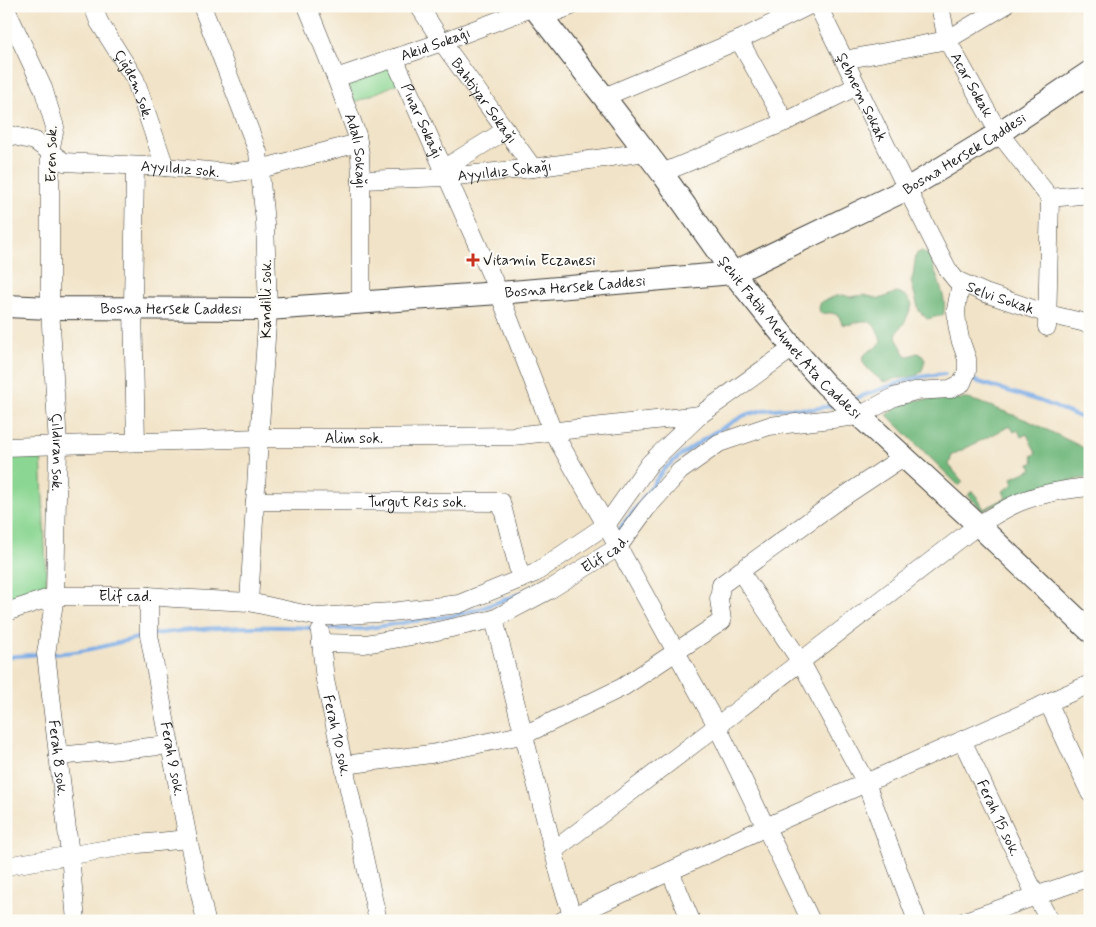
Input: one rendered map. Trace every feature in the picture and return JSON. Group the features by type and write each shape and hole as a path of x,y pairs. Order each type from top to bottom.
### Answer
{"main road":[{"name":"Şehit Fatih Mehmet Ata Caddesi","path":"536,10 662,173 733,273 793,348 826,385 1090,631"},
{"name":"Bosna Hersek Caddesi","path":"6,306 268,309 500,293 733,273 907,189 999,132 1090,72"}],"street":[{"name":"Çiğdem sok.","path":"93,6 98,22 135,79 165,167"},
{"name":"Kandilli sok.","path":"202,6 258,152 265,223 268,309 249,602"},
{"name":"Adalı Sokağı","path":"307,6 354,126 358,143 361,180 361,302"},
{"name":"Bahtiyar Sokağı","path":"420,6 442,42 533,168"},
{"name":"Akid Sokağı","path":"336,78 536,10 571,6"},
{"path":"604,97 740,40 808,6"},
{"name":"Şebnem Sokak","path":"818,6 907,189"},
{"name":"Acar Sokak","path":"940,6 947,40 999,132 1050,198"},
{"path":"844,60 947,40 1004,6"},
{"name":"Eren sok.","path":"7,8 44,88 55,127 50,152 50,308"},
{"path":"740,40 785,122"},
{"name":"Pınar Sokağı","path":"394,58 500,293 553,432 717,726 811,921"},
{"path":"662,173 785,122 857,86"},
{"path":"445,173 506,130"},
{"name":"Ayyıldız sok.","path":"6,134 35,141 64,162 165,167 230,173 260,169 358,143"},
{"name":"Ayyıldız Sokağı","path":"361,180 533,168 646,152"},
{"path":"134,166 133,308 136,442"},
{"name":"Selvi Sokak","path":"907,189 948,270 960,283 1048,320 1090,324"},
{"path":"1048,320 1050,198 1090,194"},
{"path":"859,416 894,397 915,391 950,389 962,383 967,371 967,359 957,323 956,310 960,283"},
{"name":"Çıldıran sok.","path":"50,308 58,445 55,596"},
{"name":"Elif cad.","path":"318,617 391,612 459,604 535,573 606,525 650,463 700,415 793,348"},
{"name":"Alim sok.","path":"6,447 259,438 512,436 700,415"},
{"name":"Elif cad.","path":"321,644 365,644 494,619 549,590 618,547 646,508 680,470 719,443 768,426 859,416"},
{"path":"344,765 431,754 524,735 623,687 722,621 719,599 722,584 903,456"},
{"path":"554,850 978,525 1019,502 1058,491 1090,487"},
{"name":"Turgut Reis sok.","path":"255,500 501,502 521,578"},
{"path":"740,571 801,662 866,783 917,921"},
{"name":"Elif cad.","path":"6,612 55,596 149,596 249,602"},
{"name":"Ferah 8 sok.","path":"55,596 46,654 76,921"},
{"name":"Ferah 9 sok.","path":"149,596 149,635 188,839 206,921"},
{"path":"249,602 318,617"},
{"name":"Ferah 10 sok.","path":"318,617 326,680 378,921"},
{"path":"494,619 570,919 766,827 1090,684"},
{"path":"1048,702 1090,793"},
{"name":"Ferah 15 sok.","path":"962,740 1036,896 1050,921"},
{"path":"58,756 170,745"},
{"path":"6,866 138,844 188,839"},
{"path":"670,871 691,921"},
{"path":"965,921 1090,877"}],"green space":[{"path":"391,65 399,83 355,102 346,79"},
{"path":"922,251 930,256 944,302 943,315 927,319 919,311 911,281 916,254"},
{"path":"897,292 906,297 912,305 905,322 897,332 896,338 906,355 921,354 925,360 918,375 884,382 868,369 862,359 864,355 877,347 881,342 878,331 873,325 867,321 842,324 839,316 833,313 820,313 819,308 821,302 836,296 864,295 880,299"},
{"path":"932,399 968,399 982,403 1029,421 1090,451 1090,477 1034,488 983,511 968,495 972,491 984,509 1006,498 1003,491 1014,484 1012,478 1032,469 1030,464 1034,462 1032,456 1036,453 1027,434 1021,437 1018,430 1014,432 1010,426 952,455 949,465 963,482 959,486 887,415 908,402"},
{"path":"41,451 47,596 6,603 6,453"}],"waterway":[{"path":"856,398 902,382 925,376 945,374"},
{"path":"969,379 1040,401 1090,422"},
{"path":"616,533 664,469 713,433 745,415 763,410 787,408 813,409 835,405"},
{"path":"330,629 363,629 452,616 482,608 544,583"},
{"path":"154,634 234,627 314,628"},
{"path":"51,654 86,650 144,636"},
{"path":"6,657 41,654"}],"place":[{"name":"Vitamin Eczanesi","path":"473,260"}]}
